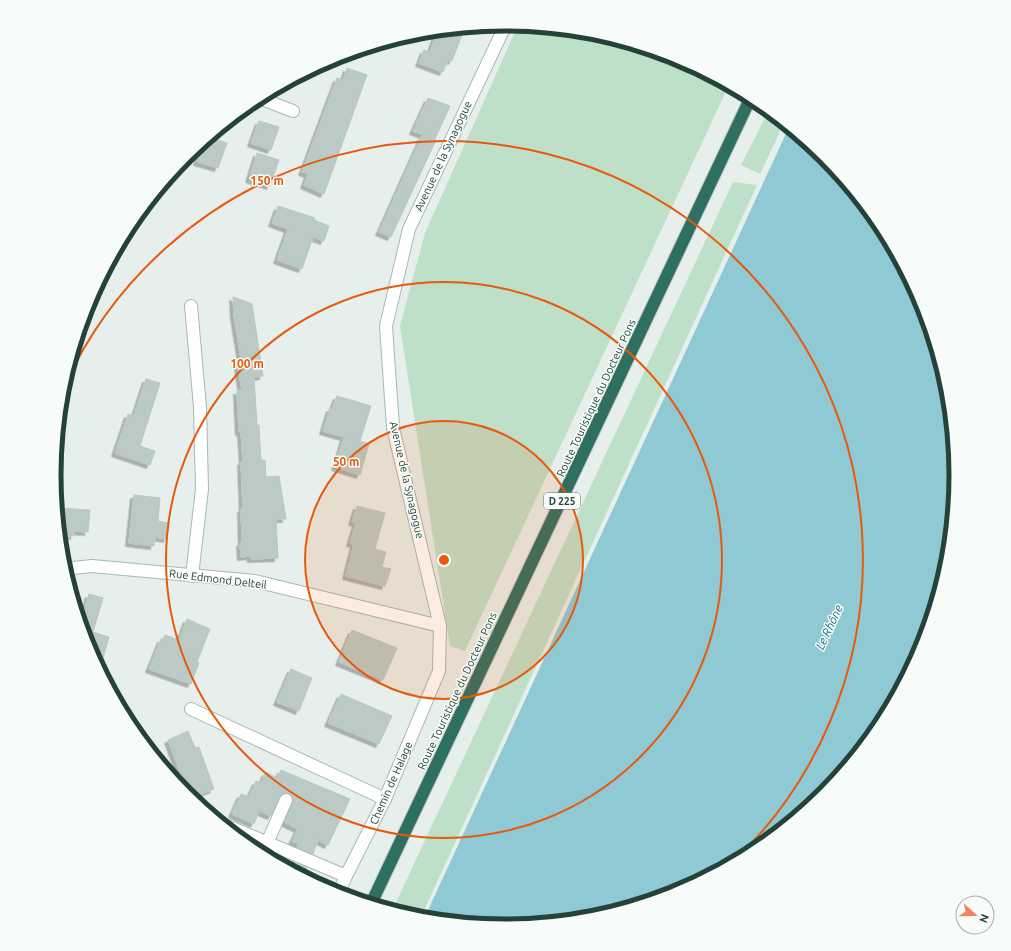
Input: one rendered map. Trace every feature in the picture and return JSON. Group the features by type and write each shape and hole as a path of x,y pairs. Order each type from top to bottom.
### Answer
{"highway":[{"name":"Route Touristique du Docteur Pons","path":"373,899 748,103"}],"street":[{"name":"Avenue de la Synagogue","path":"439,671 440,626 393,428 386,326 409,229 503,31"},
{"path":"267,101 293,111"},
{"path":"191,306 200,407 202,490 192,576"},
{"name":"Rue Edmond Delteil","path":"71,568 92,566 255,582 440,626"},
{"name":"Chemin de Halage","path":"341,888 385,799 439,671"},
{"path":"191,710 385,799"},
{"path":"267,843 286,800"},
{"path":"239,831 346,876"}],"green space":[{"path":"515,31 564,35 621,46 676,65 727,90 465,651 450,646 400,326 425,233"},
{"path":"766,116 782,128 760,174 741,165"},
{"path":"733,182 757,185 423,912 394,906"}],"water":[{"name":"Le Rhône","path":"787,132 799,141 840,182 875,229 890,253 916,305 935,360 946,417 949,446 949,505 946,534 935,591 916,646 890,698 875,722 840,769 799,810 752,845 728,860 676,886 648,896 621,905 564,916 506,920 476,919 427,912"}],"building":[{"path":"458,34 462,35 452,61 448,60 443,72 419,63 424,50 430,52 435,37"},
{"path":"347,68 367,75 324,194 304,185 308,174 302,172 337,78 343,80"},
{"path":"428,98 450,106 435,139 413,131"},
{"path":"259,121 279,127 271,150 251,143"},
{"path":"422,136 436,140 391,237 379,232"},
{"path":"215,139 227,143 218,168 197,162 201,152"},
{"path":"257,153 279,160 270,186 249,179"},
{"path":"278,206 315,218 314,220 329,226 324,241 313,237 302,269 277,260 288,229 272,223"},
{"path":"233,297 252,304 263,376 254,377 261,460 265,460 266,477 279,476 286,519 276,519 278,558 251,559 251,556 241,557 241,509 243,509 241,462 243,461 241,432 239,432 237,391 242,391 237,359 241,359 234,315"},
{"path":"146,379 160,383 140,446 155,451 150,465 115,453 128,414 134,416"},
{"path":"337,396 371,406 360,441 369,444 360,475 335,467 344,437 323,431 330,408 332,409"},
{"path":"134,495 160,498 158,521 169,523 167,539 155,537 154,546 129,543"},
{"path":"357,506 385,513 375,549 386,552 382,567 391,569 385,586 346,576 354,544 350,543 356,523 352,522"},
{"path":"62,508 90,510 88,532 74,531 74,536 65,535"},
{"path":"89,594 103,598 93,632 109,637 102,661 95,646 84,614"},
{"path":"187,619 210,629 197,662 199,663 191,684 149,669 161,639 163,640 165,635 179,640"},
{"path":"352,630 397,648 383,680 339,662"},
{"path":"291,669 312,678 299,711 277,702"},
{"path":"341,694 392,716 379,744 328,723"},
{"path":"188,731 195,748 199,747 214,789 197,795 184,783 168,740"},
{"path":"281,770 350,799 328,845 318,840 313,854 297,847 299,844 292,841 298,829 284,822 293,803 293,799 289,793 281,794 271,816 259,811 254,824 232,814 241,794 249,797 256,781 261,783 266,772 277,778"},
{"path":"291,861 307,868 306,872 290,864"}]}
